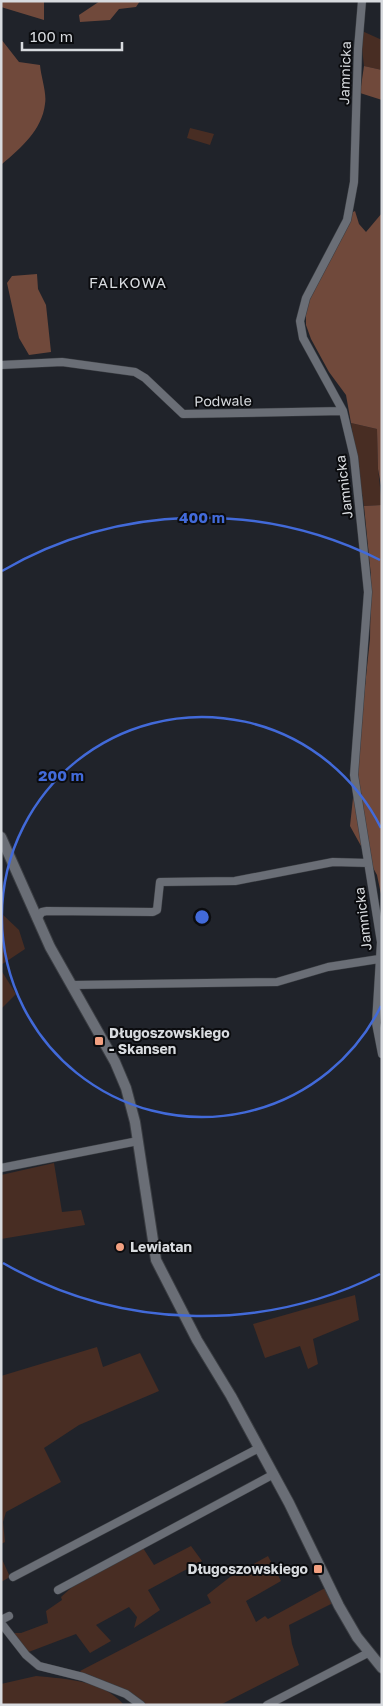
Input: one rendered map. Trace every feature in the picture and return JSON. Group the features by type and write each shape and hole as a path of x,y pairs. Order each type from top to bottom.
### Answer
{"street":[{"name":"Jamnicka","path":"362,1 358,49 354,182 347,220 306,298 300,321 303,338 343,411 354,457 368,592 354,775 381,942 376,1023 382,1054"},
{"name":"Podwale","path":"1,365 62,362 135,372 145,378 183,414 343,411"},
{"path":"1,837 37,919 115,1062 126,1088 138,1141 156,1260 197,1340 274,1474 339,1606 368,1653 382,1668"},
{"path":"37,919 42,912 47,911 153,912 157,910 160,882 235,881 333,862 368,863"},
{"name":"Jamnicka","path":"73,985 277,982 328,967 380,959"},
{"path":"1,1168 138,1141"},
{"path":"13,1577 260,1448"},
{"path":"58,1590 274,1474"},
{"path":"4,1620 26,1656 39,1666 83,1677 126,1694 140,1705"},
{"path":"267,1705 368,1653"}],"shaded area":[{"path":"1,1 44,1 44,20 1,7"},
{"path":"100,1 140,1 136,7 119,9 110,20 80,22 79,15"},
{"path":"362,31 382,40 382,70 364,66"},
{"path":"1,39 19,62 40,65 45,90 43,113 40,122 30,138 2,164"},
{"path":"364,66 382,70 382,100 360,93"},
{"path":"190,128 214,134 210,145 187,138"},
{"path":"355,211 359,224 366,232 382,213 382,491 378,469 377,429 351,423 346,395 329,372 311,339 306,325 306,312 311,294 351,213"},
{"path":"37,274 38,289 46,305 51,352 29,355 19,338 7,283 12,276"},
{"path":"351,423 377,429 378,469 382,505 364,506"},
{"path":"382,505 382,899 377,875 350,826 370,639 371,576 364,506"},
{"path":"1,913 19,930 25,949 1,965"},
{"path":"1,970 16,994 1,1009"},
{"path":"54,1163 62,1212 81,1210 85,1225 1,1239 1,1175"},
{"path":"355,1295 359,1320 313,1339 318,1364 308,1369 300,1346 265,1358 253,1324"},
{"path":"97,1347 103,1367 140,1353 159,1391 79,1425 44,1448 61,1482 6,1512 3,1522 5,1542 1,1544 1,1376"},
{"path":"191,1546 202,1561 148,1590 160,1610 134,1628 137,1617 129,1607 96,1625 111,1641 90,1653 76,1634 26,1653 10,1633 21,1633 48,1623 46,1611 62,1600 61,1597 72,1587 143,1548 154,1565"},
{"path":"268,1556 281,1581 246,1601 256,1622 265,1616 268,1619 325,1588 333,1603 289,1625 292,1644 299,1665 220,1705 144,1705 121,1688 87,1674 84,1676 80,1671 211,1603 207,1595 230,1577"},
{"path":"1,1557 10,1577 1,1582"},
{"path":"36,1676 83,1682 106,1690 124,1705 1,1705 1,1684"}],"place":[{"name":"Długoszowskiego - Skansen","path":"99,1041"},
{"name":"Lewiatan","path":"120,1247"},
{"name":"Długoszowskiego","path":"318,1569"}],"district":[{"name":"FALKOWA","path":"128,283"}]}
